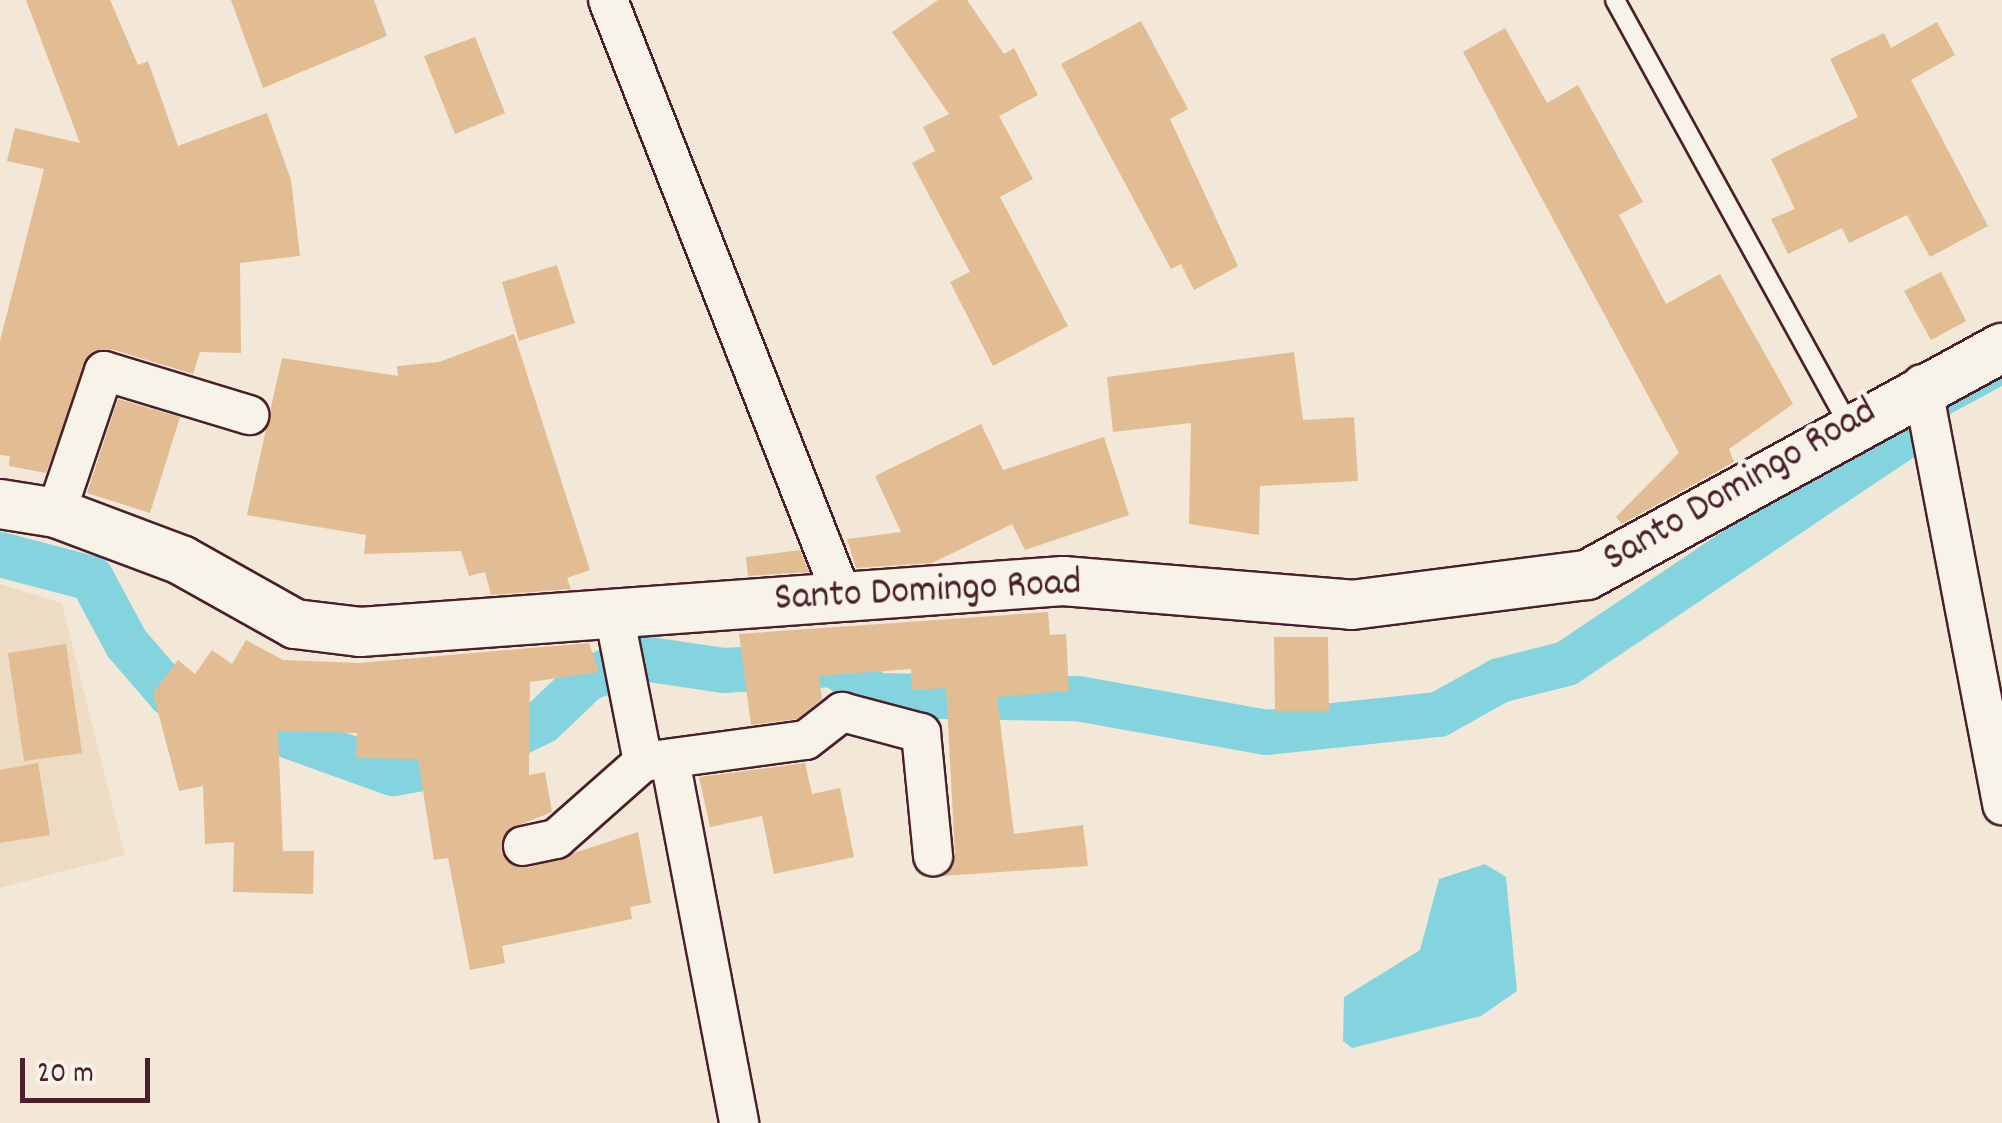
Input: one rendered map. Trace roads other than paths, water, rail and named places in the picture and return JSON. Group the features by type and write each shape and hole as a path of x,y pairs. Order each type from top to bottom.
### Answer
{"street":[{"path":"608,0 842,593"},
{"name":"Santo Domingo Road","path":"0,504 56,513 181,560 295,624 360,632 620,648 842,593 1063,581 1352,605 1587,575 1922,384 2002,348"},
{"path":"56,513 104,371 249,415"},
{"path":"1922,384 2002,804"},
{"path":"620,648 656,761 739,1123"},
{"path":"523,846 556,839 656,761 806,740 842,712 922,733 933,856"}],"lane":[{"path":"1615,0 1849,426"}],"water":[{"path":"1485,864 1506,877 1517,991 1481,1016 1352,1048 1343,1041 1344,997 1420,950 1439,879"}],"waterway":[{"path":"1945,410 2002,379"},
{"path":"0,554 91,578 126,643 169,693 393,773 461,761 542,721 587,678 642,658 723,670 834,664 875,695 1077,698 1266,732 1438,714 1499,680 1566,663 1919,426"}]}
